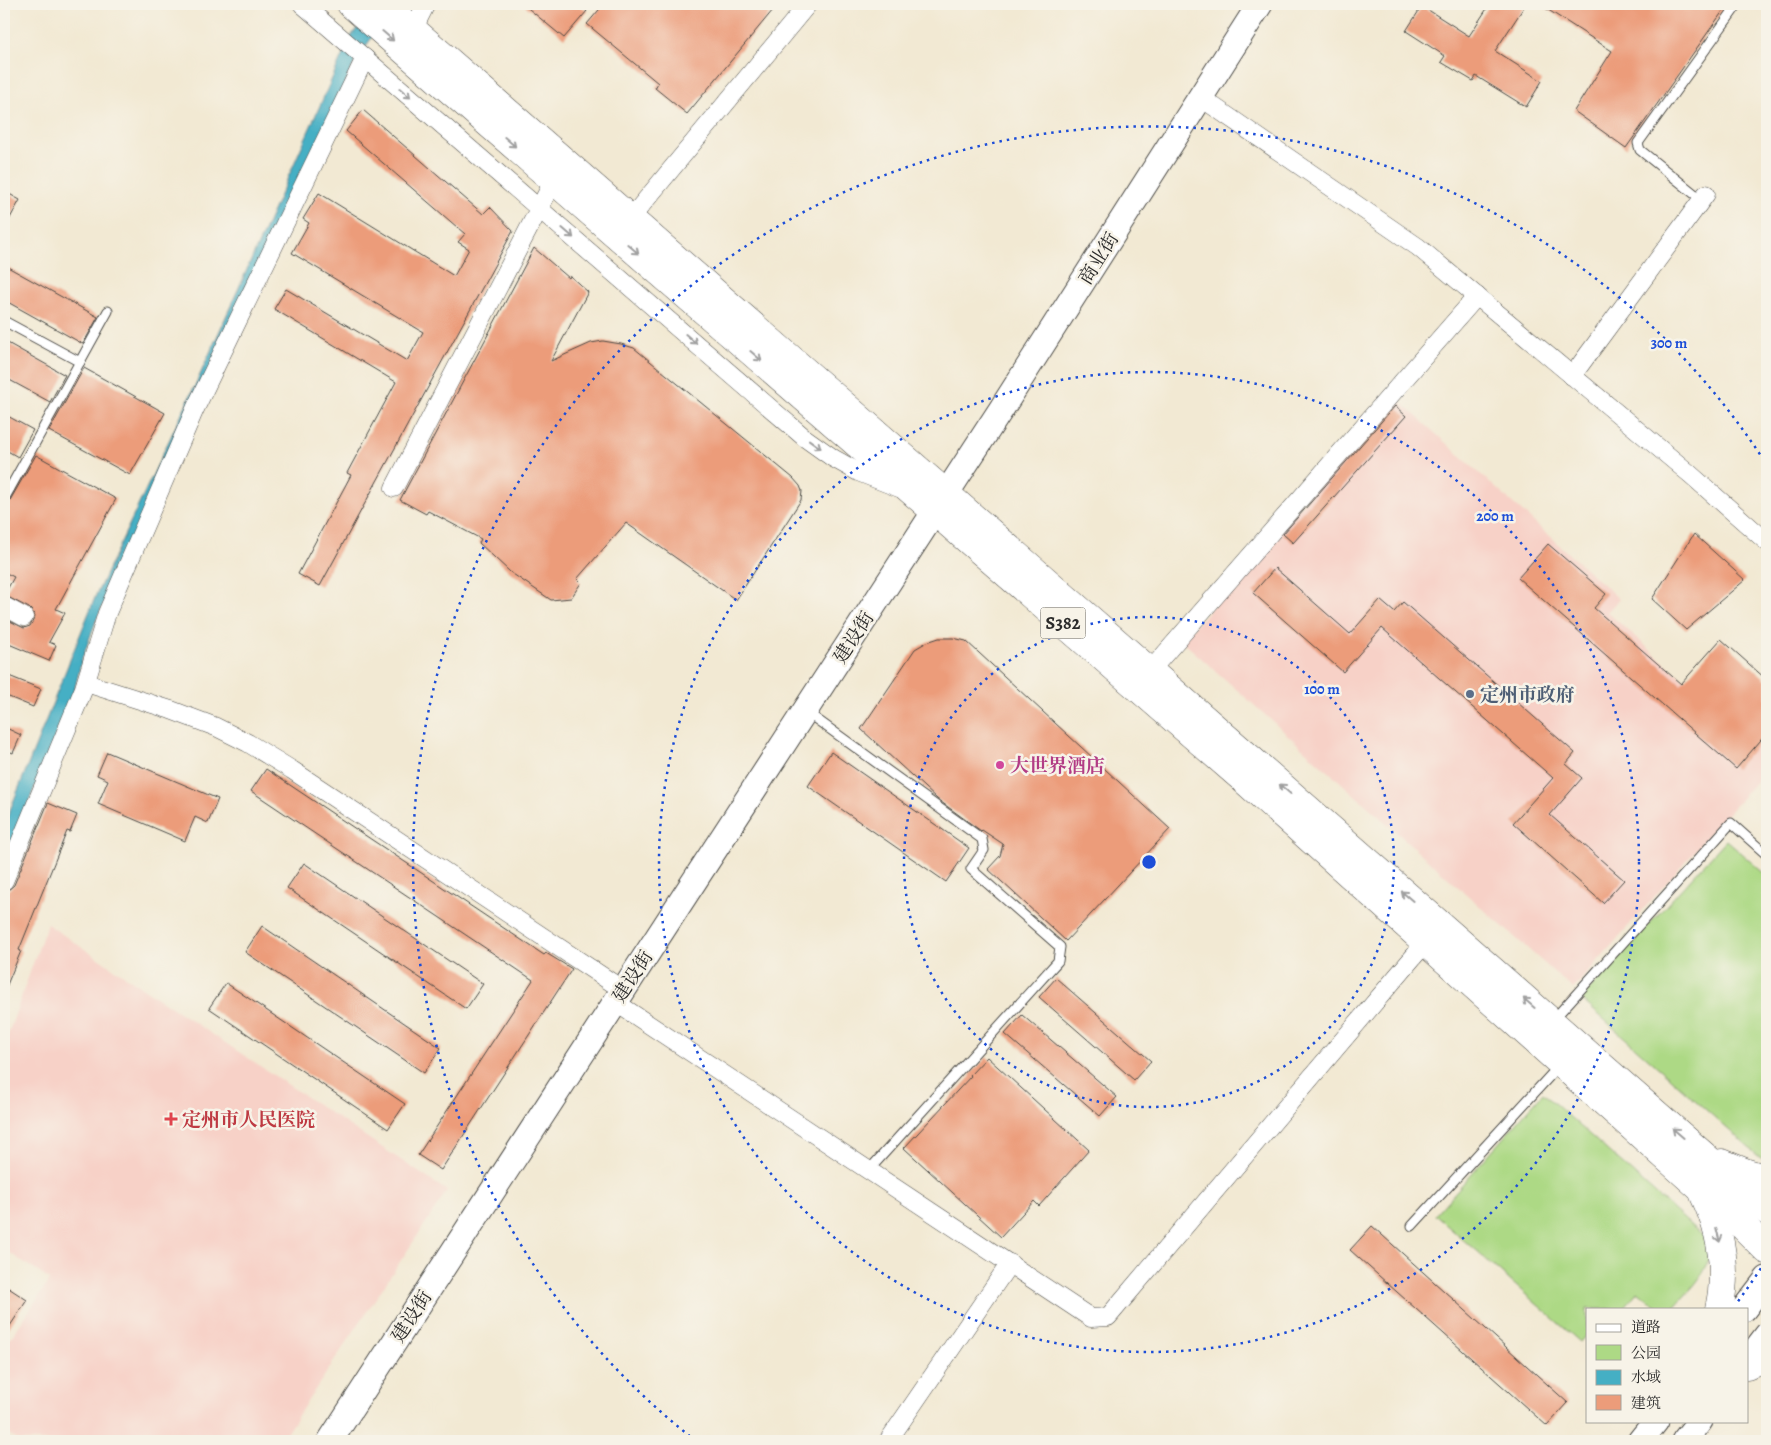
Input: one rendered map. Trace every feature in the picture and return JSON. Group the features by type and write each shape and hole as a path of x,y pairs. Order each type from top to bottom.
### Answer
{"main road":[{"name":"S382","path":"351,4 554,180 932,500 1150,671 1767,1211"},
{"name":"S382","path":"383,4 630,219 932,500 1702,1189 1767,1250"},
{"path":"1701,1153 1747,1174 1767,1179"},
{"path":"1702,1189 1720,1243 1724,1281 1719,1308"},
{"path":"1748,1365 1767,1355"}],"street":[{"path":"302,4 805,438 833,458 858,472 932,500"},
{"path":"413,30 426,4"},
{"path":"630,219 808,4"},
{"name":"商业街","path":"932,500 1260,4"},
{"path":"4,881 86,683 107,613 195,409 365,58"},
{"path":"1200,97 1418,247 1767,542"},
{"path":"394,488 554,180"},
{"path":"1572,376 1704,197"},
{"path":"1150,671 1477,296"},
{"name":"建设街","path":"330,1441 805,711 932,500"},
{"path":"4,606 24,617"},
{"path":"86,683 171,710 248,743 292,770 869,1170 1091,1318 1108,1317 1426,942"},
{"path":"888,1441 1010,1263"},
{"path":"1745,1308 1767,1278"},
{"path":"1748,1360 1767,1335"},
{"path":"1640,1441 1655,1422"},
{"path":"1684,1441 1699,1422"}],"lane":[{"path":"1704,197 1640,150 1638,142 1738,4"},
{"path":"4,499 108,311"},
{"path":"4,321 80,362"},
{"path":"805,711 982,839 984,850 971,869 1060,946 1058,961 869,1170"},
{"path":"1552,1022 1731,823 1767,855"},
{"path":"1412,1226 1561,1064"}],"shaded area":[{"name":"定州市政府","path":"1396,398 1619,599 1607,612 1767,753 1767,769 1573,989 1182,641"},
{"name":"定州市人民医院","path":"47,924 447,1191 281,1441 19,1441 4,1431 4,1348 50,1280 4,1249 4,1046"}],"green space":[{"path":"1726,840 1767,876 1767,1161 1757,1155 1581,999"},
{"path":"1543,1093 1704,1237 1709,1248 1709,1257 1703,1273 1674,1308 1659,1308 1638,1291 1624,1308 1586,1308 1586,1335 1580,1342 1435,1215"}],"water":[{"path":"375,4 395,4 355,62 96,621 82,659 75,688 4,863 4,825 96,595 200,375 342,56 352,35"}],"building":[{"path":"523,4 578,4 587,11 564,38"},
{"path":"604,4 778,4 687,114 655,88 658,83 587,24"},
{"path":"1490,4 1526,4 1495,51 1542,81 1526,107 1476,76 1473,81 1441,62 1445,56 1406,31 1422,6 1469,36"},
{"path":"1539,4 1728,4 1626,148 1574,111 1612,51"},
{"path":"363,110 483,214 490,207 513,231 320,586 298,574 351,475 347,473 396,382 274,309 286,289 407,361 423,332 292,253 309,223 303,219 319,193 454,276 469,249 458,242 465,234 346,131"},
{"path":"4,191 20,200 4,229"},
{"path":"534,248 588,292 551,361 591,343 603,341 634,348 793,478 800,486 802,491 801,500 736,600 626,523 577,579 581,583 571,598 551,600 510,572 479,543 481,539 428,511 426,514 400,500"},
{"path":"4,265 98,317 83,344 4,300"},
{"path":"4,341 65,375 50,402 4,377"},
{"path":"84,368 165,413 130,475 49,431"},
{"path":"1395,406 1406,416 1293,543 1283,534"},
{"path":"4,414 33,430 18,457 4,449"},
{"path":"36,455 116,499 56,609 65,613 49,642 56,645 49,661 4,642 4,618 24,628 30,626 35,617 29,608 4,595 14,577 4,572 4,505 9,502"},
{"path":"1694,534 1745,580 1686,630 1652,599"},
{"path":"1548,544 1606,594 1594,608 1681,684 1721,639 1767,680 1767,733 1736,769 1518,578"},
{"path":"1275,568 1350,634 1380,600 1394,612 1403,602 1575,753 1566,764 1582,778 1550,815 1624,880 1603,903 1513,823 1553,778 1382,628 1343,672 1253,593"},
{"name":"大世界酒店","path":"939,638 953,638 966,641 1170,829 1066,941 988,869 1000,856 1003,844 981,831 937,799 861,729 915,649"},
{"path":"4,674 41,689 33,707 4,695"},
{"path":"4,727 21,735 13,753 4,749"},
{"path":"107,752 218,799 208,823 195,817 185,841 98,804 108,780 97,775"},
{"path":"831,752 969,848 946,882 808,786"},
{"path":"266,769 544,955 546,953 572,969 441,1170 418,1155 533,980 251,791"},
{"path":"48,803 77,815 70,832 67,831 4,992 4,899 7,891 14,885"},
{"path":"304,863 483,984 466,1009 287,888"},
{"path":"262,926 441,1048 424,1073 245,952"},
{"path":"1056,978 1151,1061 1134,1080 1039,997"},
{"path":"226,983 405,1104 388,1129 209,1008"},
{"path":"1022,1015 1117,1097 1100,1116 1005,1034"},
{"path":"987,1057 1089,1150 1039,1206 1034,1201 1001,1237 904,1148"},
{"path":"1372,1226 1568,1403 1547,1426 1350,1250"},
{"path":"4,1285 27,1300 4,1335"}],"place":[{"name":"定州市政府","path":"1470,694"},
{"name":"大世界酒店","path":"1000,765"},
{"name":"定州市人民医院","path":"171,1119"}]}
